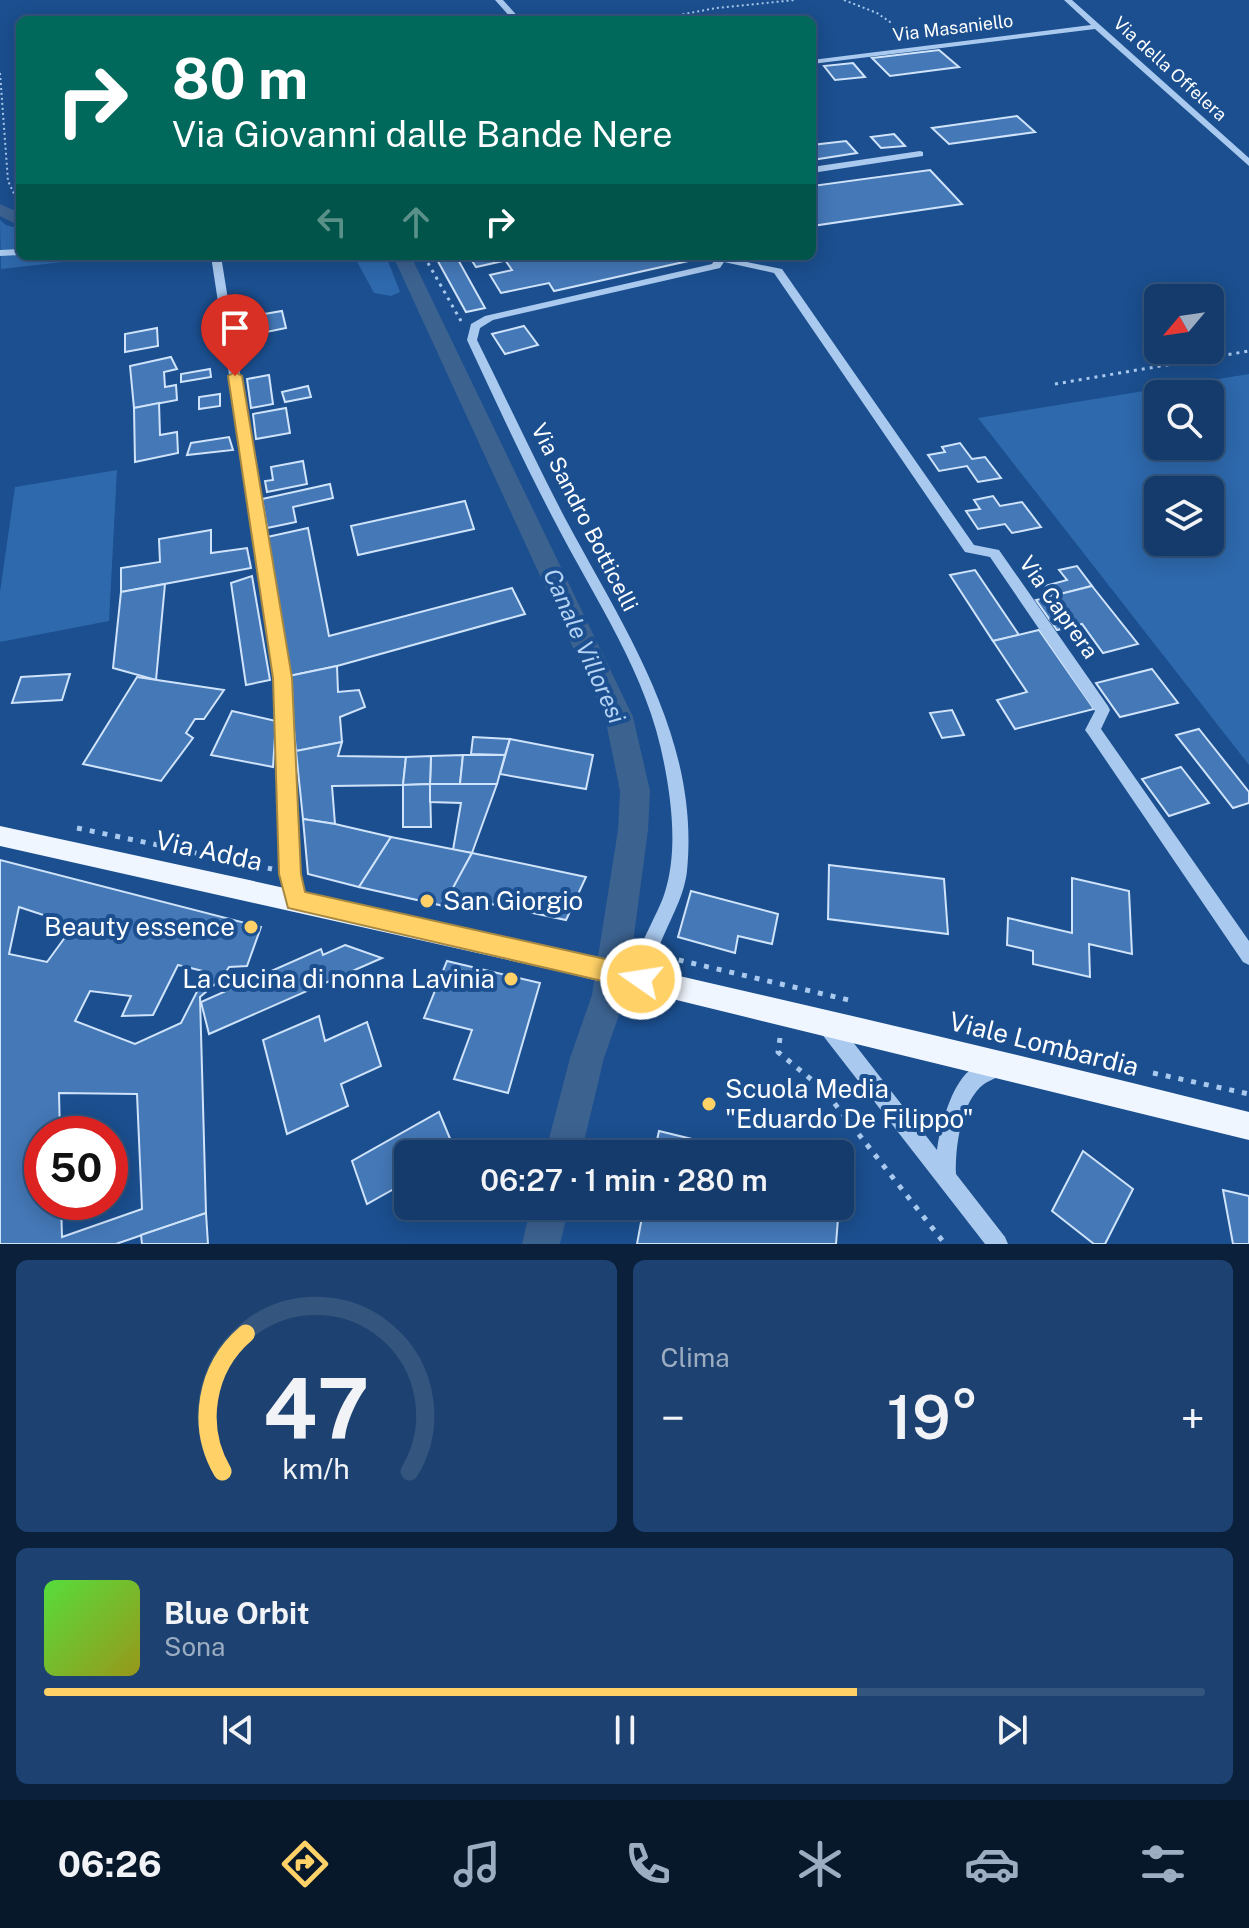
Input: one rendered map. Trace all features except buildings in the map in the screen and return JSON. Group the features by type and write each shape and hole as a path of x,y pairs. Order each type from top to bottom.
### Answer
{"main road":[{"name":"Via Adda","path":"0,836 562,960 825,1023"},
{"name":"Viale Lombardia","path":"825,1023 1249,1126"}],"street":[{"path":"499,0 513,16"},
{"name":"Via della Offelera","path":"1068,0 1249,163"},
{"name":"Via Masaniello","path":"816,61 1098,26"},
{"path":"816,169 920,154"},
{"path":"217,260 282,678 290,874 296,900"},
{"path":"472,340 475,326 489,318 716,266 719,260"},
{"name":"Via Caprera","path":"733,260 778,271 970,549 994,553 1103,710 1093,730 1249,956"},
{"name":"Via Sandro Botticelli","path":"472,340 554,508 610,613 663,726 672,758 679,818 676,883 645,953 630,976"},
{"path":"825,1023 998,1244"},
{"path":"946,1180 944,1152 973,1080 1003,1064"}],"path":[{"path":"674,16 716,8 795,0"},
{"path":"844,0 877,13 893,24"},
{"path":"0,73 8,181 16,198"},
{"path":"426,260 472,340"},
{"path":"1055,384 1249,351"},
{"path":"74,827 267,867"},
{"path":"778,1052 824,1090 945,1244"}],"shaded area":[{"path":"0,220 16,228 16,260 81,260 1,269"},
{"path":"356,260 388,260 400,292 391,296 374,293"},
{"path":"1249,374 1249,765 978,418 1144,391 1144,460 1224,460 1224,380 1212,380"},
{"path":"117,470 109,621 0,642 0,592 15,487"}],"waterway":[{"name":"Canale Villoresi","path":"0,209 16,219"},
{"name":"Canale Villoresi","path":"404,260 619,717 635,791 633,830 609,995 587,1058 566,1140"},
{"name":"Canale Villoresi","path":"541,1244 547,1220"}],"place":[{"name":"San Giorgio","path":"427,901"},
{"name":"Beauty essence","path":"251,927"},
{"name":"La cucina di nonna Lavinia","path":"511,979"},
{"name":"Scuola Media \"Eduardo De Filippo\"","path":"709,1104"}],"route":[{"path":"235,376 282,678 290,874 296,900 641,979"}]}
